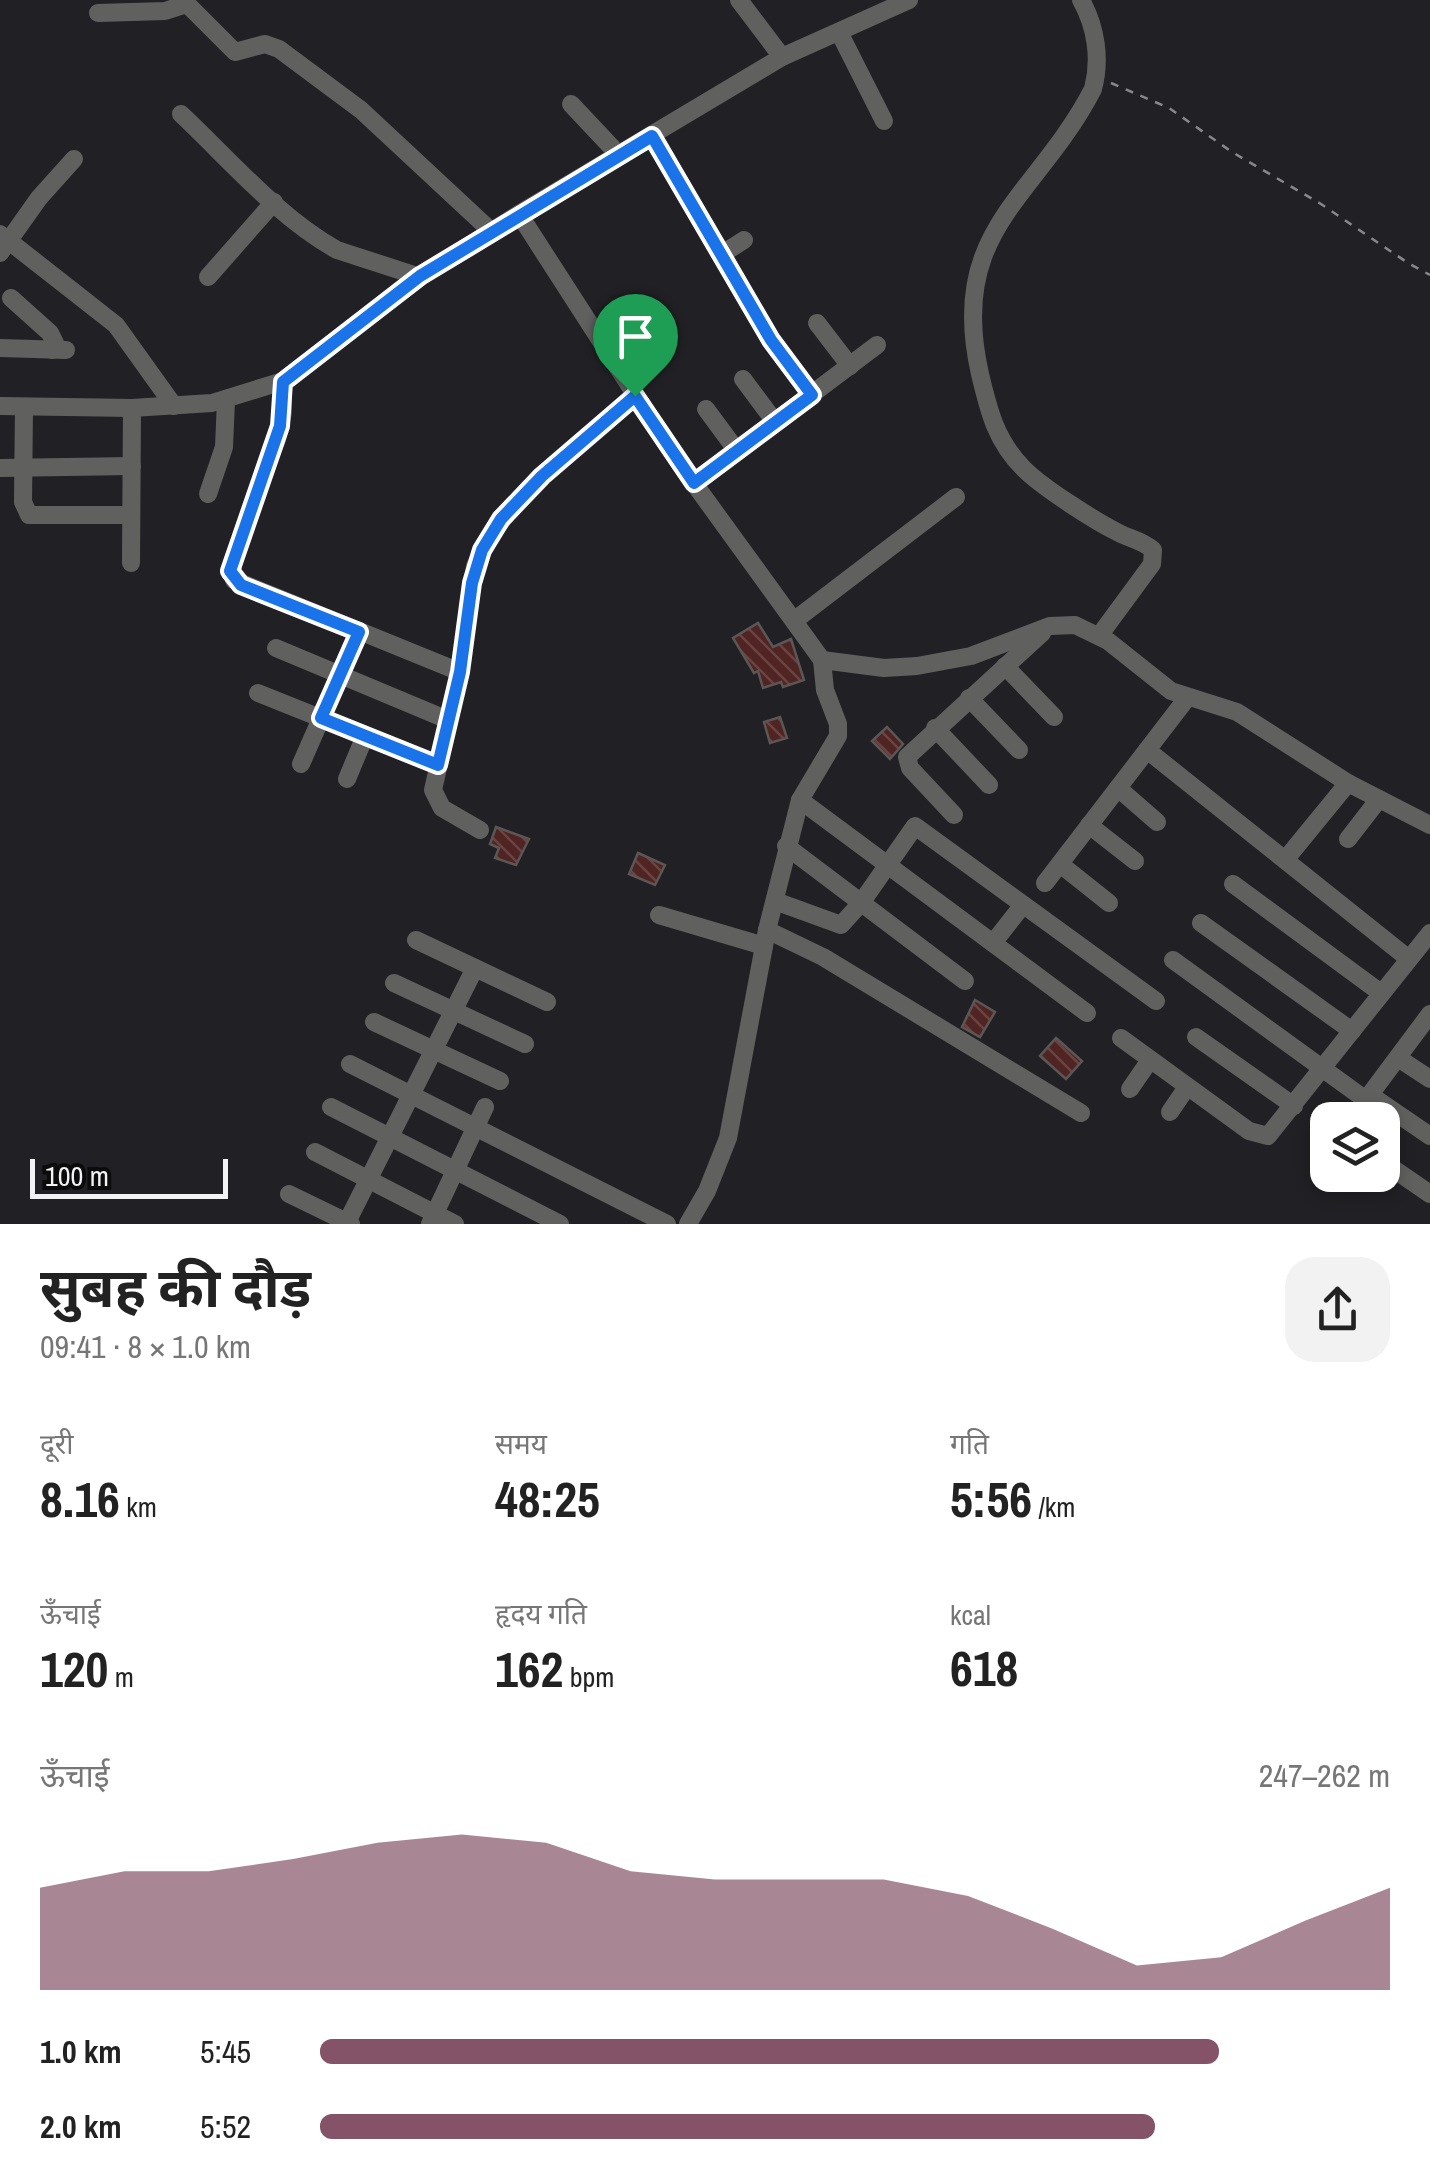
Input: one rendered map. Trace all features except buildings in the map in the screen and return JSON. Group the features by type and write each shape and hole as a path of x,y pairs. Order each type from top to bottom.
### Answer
{"street":[{"path":"738,0 782,57"},
{"path":"0,406 174,406 226,400 283,382 420,276 491,231 782,57 908,0"},
{"path":"1081,0 1094,32 1098,69 1084,104 993,230 978,263 974,308 978,368 990,417 1002,444 1031,475 1113,530 1153,550 1152,564 1099,636"},
{"path":"98,13 166,11 187,4 235,52 265,44 278,49 361,110 491,231"},
{"path":"840,32 884,121"},
{"path":"571,104 618,155"},
{"path":"181,114 274,202 337,250 420,276"},
{"path":"652,136 771,340 812,395"},
{"path":"74,159 3,242 116,325 174,406"},
{"path":"208,278 274,202"},
{"path":"519,214 694,483 822,660 825,690 839,730 800,800 765,938 728,1138 707,1191 688,1224"},
{"path":"722,254 744,240"},
{"path":"0,348 59,350 50,333 11,298"},
{"path":"817,323 850,366"},
{"path":"694,483 878,346"},
{"path":"742,379 775,422"},
{"path":"283,382 280,426 230,571 241,585 460,672"},
{"path":"480,830 450,814 436,800 433,790 460,672 475,566 493,532 542,476 635,396"},
{"path":"208,494 224,448 226,400"},
{"path":"24,406 23,502 28,515 132,515"},
{"path":"131,563 132,408"},
{"path":"706,409 737,451"},
{"path":"0,468 132,466"},
{"path":"795,620 956,497"},
{"path":"822,660 884,668 917,666 971,656 1050,626 1075,625 1099,636 1158,683 1187,698 1249,718 1297,753 1430,825"},
{"path":"954,815 907,762 911,751 1050,626"},
{"path":"300,764 359,632"},
{"path":"276,648 448,720"},
{"path":"1005,666 1054,717"},
{"path":"258,693 438,765"},
{"path":"969,698 1020,750"},
{"path":"1045,883 1187,698"},
{"path":"935,728 989,785"},
{"path":"347,779 365,736"},
{"path":"1147,750 1409,959"},
{"path":"1285,860 1348,783"},
{"path":"1118,788 1157,822"},
{"path":"1348,839 1379,799"},
{"path":"800,800 1086,1013"},
{"path":"1089,825 1135,861"},
{"path":"775,901 841,925 915,826 1156,1001"},
{"path":"786,846 965,981"},
{"path":"1060,864 1109,903"},
{"path":"1233,884 1381,992"},
{"path":"993,944 1022,906"},
{"path":"659,915 765,938 823,957 1080,1113"},
{"path":"1202,922 1352,1030"},
{"path":"1121,1038 1248,1131 1262,1136 1272,1133 1430,933"},
{"path":"416,940 547,1002"},
{"path":"1173,960 1322,1069 1430,1136"},
{"path":"290,1194 338,1221 368,1180 474,968"},
{"path":"394,983 526,1044"},
{"path":"1365,1102 1430,1014"},
{"path":"374,1022 500,1081"},
{"path":"1196,1037 1294,1106"},
{"path":"1398,1058 1430,1079"},
{"path":"1130,1089 1150,1060"},
{"path":"350,1064 667,1224"},
{"path":"1170,1112 1187,1087"},
{"path":"331,1107 560,1224"},
{"path":"432,1219 485,1107"},
{"path":"314,1152 432,1219 456,1224"},
{"path":"1400,1173 1430,1194"}],"path":[{"path":"1098,69 1115,85 1169,108 1232,152 1430,274"}],"route":[{"path":"652,136 771,340 812,395 694,483 635,396 512,506 482,550 475,566 460,672 438,765 321,718 359,632 241,585 230,571 280,426 283,382 420,276 652,136"}]}
